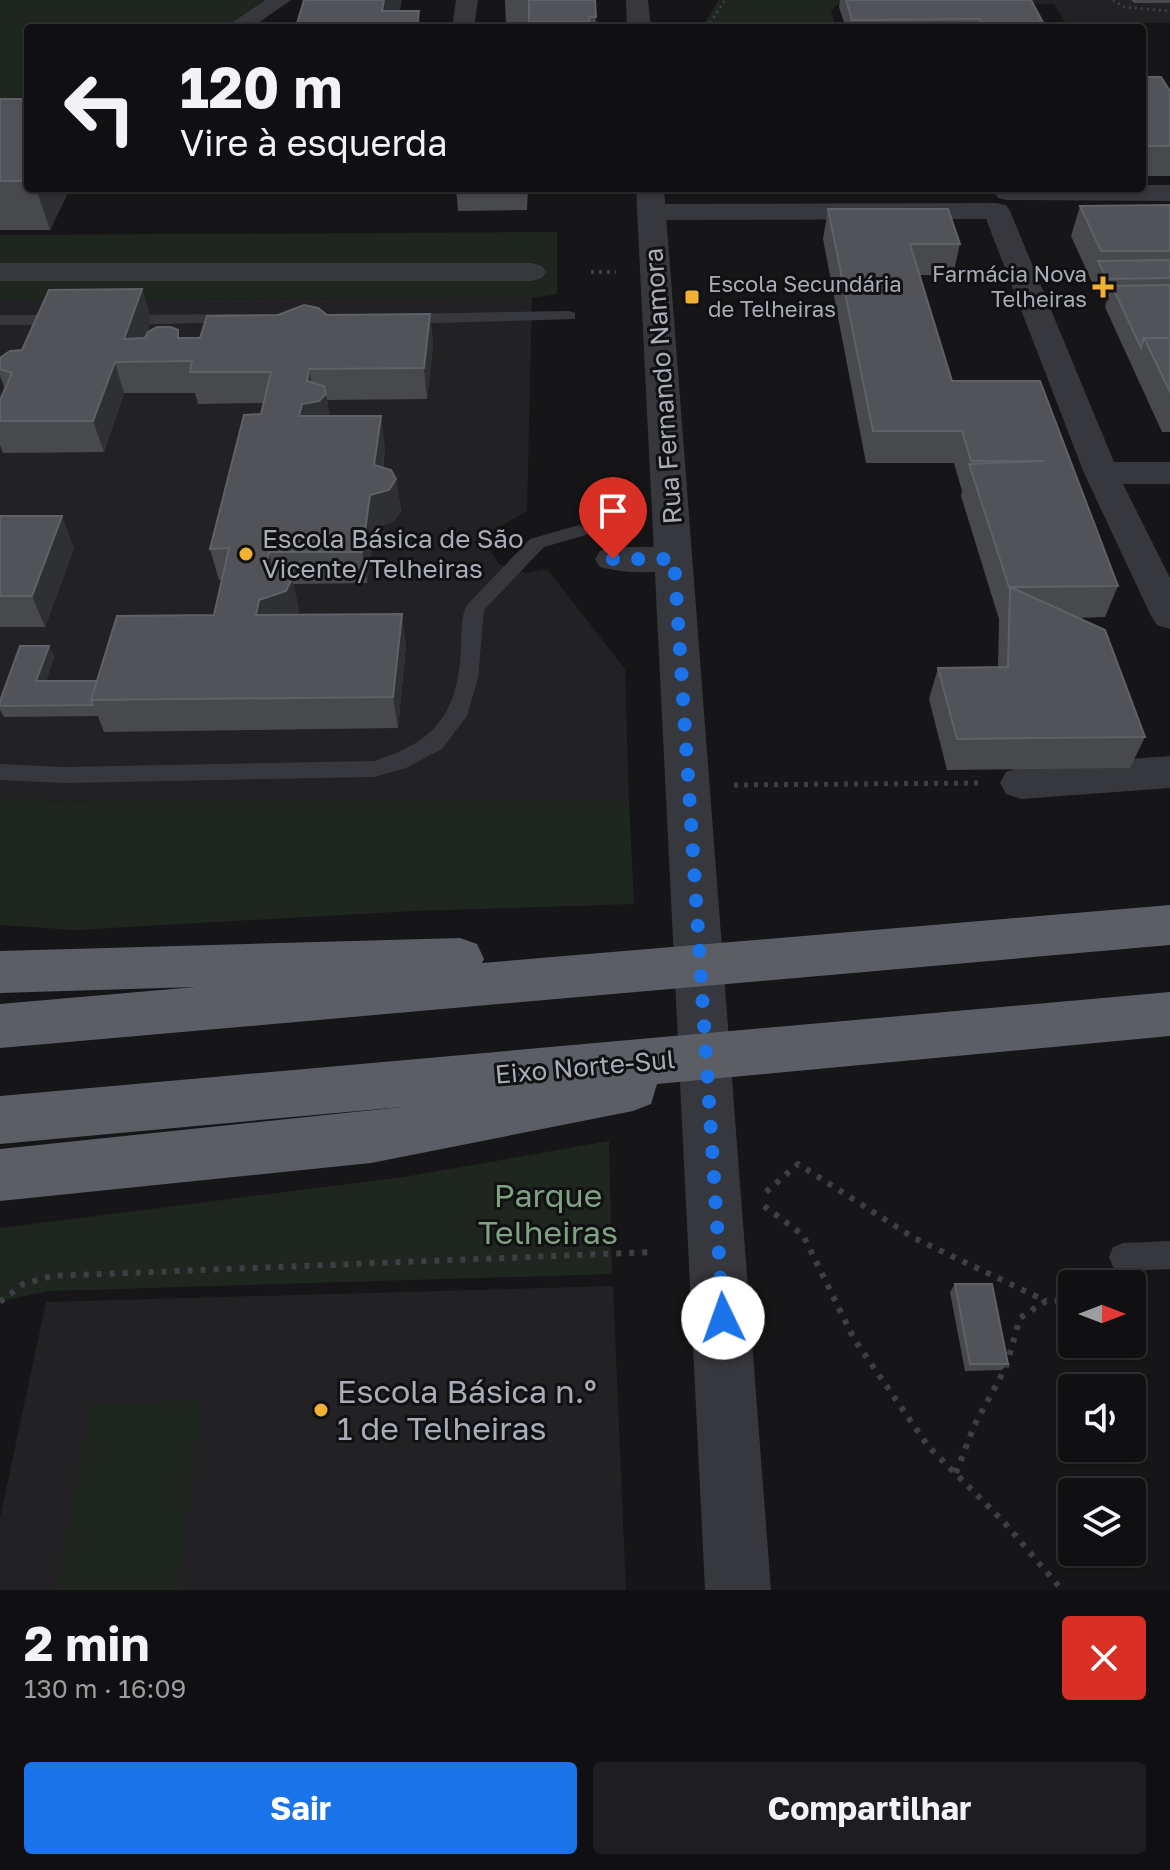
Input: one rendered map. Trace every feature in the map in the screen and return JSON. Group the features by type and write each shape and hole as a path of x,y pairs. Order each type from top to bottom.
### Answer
{"highway":[{"path":"0,972 608,964 794,957 1170,925"},
{"path":"0,1026 608,964"},
{"path":"0,1175 371,1138 608,1079 802,1046 1170,1014"},
{"name":"Eixo Norte-Sul","path":"0,1120 608,1079"}],"street":[{"path":"242,24 282,0"},
{"path":"275,24 282,0"},
{"path":"464,24 467,0"},
{"path":"637,0 639,24"},
{"path":"650,200 1170,193"},
{"path":"1002,197 1101,473 1170,616"},
{"name":"Rua Fernando Namora","path":"650,200 714,1167 738,1590"},
{"path":"0,272 532,272"},
{"path":"1101,473 1170,473"},
{"path":"613,559 674,559"},
{"path":"1021,783 1170,772"}],"lane":[{"path":"391,319 569,316"},
{"path":"110,320 250,319"},
{"path":"0,320 78,320"},
{"path":"0,772 65,775 374,769 400,763 447,732 462,709 467,695 474,610 534,544 557,534 579,531"},
{"path":"1123,1257 1170,1255"}],"path":[{"path":"710,24 725,0"},
{"path":"1113,0 1124,7 1170,11"},
{"path":"591,272 617,272"},
{"path":"687,785 1021,783"},
{"path":"1058,1301 1046,1301 914,1238 798,1164 757,1201 803,1235 854,1339 928,1446 1003,1521 1062,1590"},
{"path":"0,1302 23,1284 52,1276 654,1252"},
{"path":"956,1473 974,1426 1006,1367 1012,1336 1020,1318 1046,1301"}],"shaded area":[{"path":"844,0 1170,0 1170,23 1066,23 1054,4 840,3"},
{"name":"Escola Básica de São Vicente/Telheiras","path":"532,298 527,511 492,531 485,543 499,564 526,573 547,569 625,669 629,802 89,802 0,798 0,299"},
{"name":"Escola Básica n.º 1 de Telheiras","path":"613,1286 626,1590 0,1590 0,1518 46,1302"}],"green space":[{"path":"0,0 264,0 231,24 24,24 24,111 0,120"},
{"path":"719,0 844,0 831,10 835,24 704,24"},
{"path":"557,232 557,294 532,298 0,299 0,235"},
{"path":"0,798 89,802 629,802 634,904 414,911 75,930 0,925"},
{"name":"Parque Telheiras","path":"609,1141 612,1274 50,1291 0,1301 0,1228 404,1177"},
{"path":"202,1401 177,1590 57,1590 91,1405"}],"building":[{"path":"304,0 384,0 382,11 419,11 417,24 297,24"},
{"path":"529,0 595,0 596,17 589,17 589,22 529,22"},
{"path":"846,0 1031,0 1044,24 982,24 980,19 852,20"},
{"path":"1146,77 1161,77 1170,91 1170,146 1146,146"},
{"path":"0,99 24,99 24,181 0,181"},
{"path":"1170,205 1170,251 1101,251 1080,206"},
{"path":"828,209 948,209 960,244 910,244 952,381 1040,381 1118,586 1009,587 969,464 1045,461 971,461 962,431 873,431"},
{"path":"1170,260 1170,278 1107,279 1098,261"},
{"path":"1170,285 1170,338 1144,338 1141,348 1112,286"},
{"path":"142,289 124,339 145,338 157,327 178,330 178,338 200,338 207,316 278,315 304,305 318,308 327,315 430,314 424,368 309,369 307,381 324,386 326,394 319,401 302,404 299,416 381,416 374,465 391,470 396,479 389,490 370,495 362,552 269,552 266,565 286,570 292,579 286,591 259,600 256,615 402,614 393,697 91,700 117,616 214,615 229,548 210,549 244,415 261,414 271,372 190,372 192,361 115,362 93,421 0,421 0,400 12,373 0,369 0,358 10,351 22,350 49,290"},
{"path":"1144,338 1170,338 1170,392"},
{"path":"0,516 62,516 32,596 0,596"},
{"path":"1010,587 1105,630 1145,737 957,739 938,668 1008,667"},
{"path":"20,646 49,646 36,681 97,681 91,700 93,705 0,706"},
{"path":"955,1284 992,1284 1008,1364 970,1364"}],"place":[{"name":"Farmácia Nova Telheiras","path":"1103,287"},
{"name":"Escola Secundária de Telheiras","path":"692,297"},
{"name":"Escola Básica de São Vicente/Telheiras","path":"246,554"},
{"name":"Escola Básica n.º 1 de Telheiras","path":"321,1410"}],"route":[{"path":"613,559 674,559 723,1318"}]}
